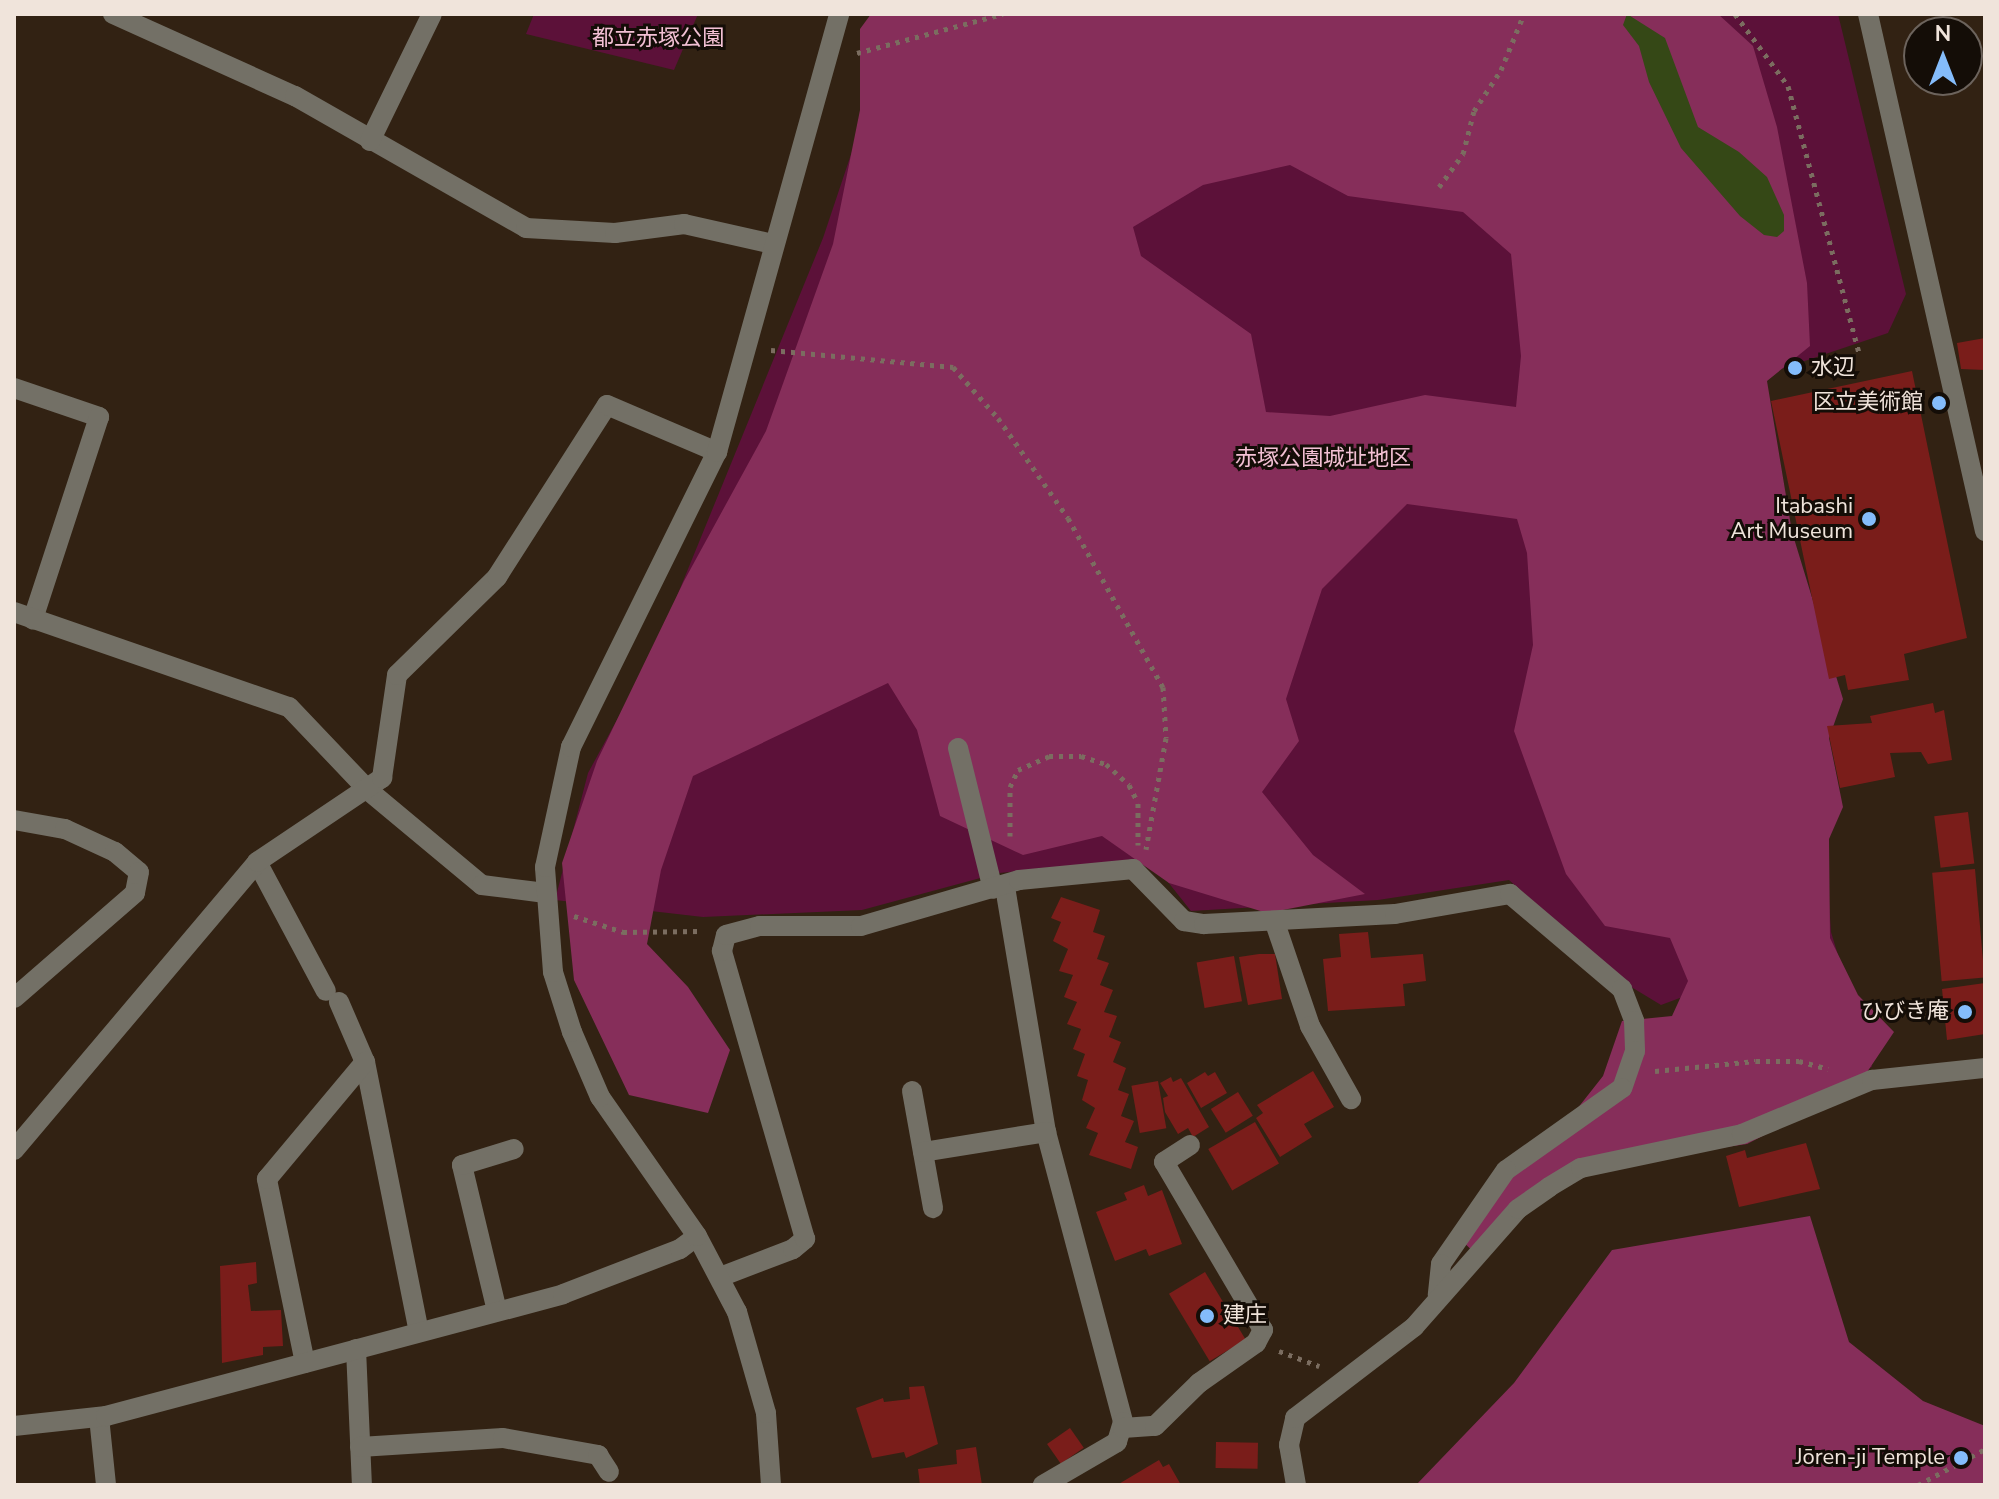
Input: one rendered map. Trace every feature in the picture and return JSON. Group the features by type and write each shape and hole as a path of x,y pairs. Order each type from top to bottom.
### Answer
{"street":[{"path":"113,14 267,82 526,228 615,233 684,224 773,244"},
{"path":"370,141 432,14"},
{"path":"771,1485 757,1373 720,1277 697,1236 600,1097 581,1056 553,972 545,902 557,792 571,747 717,452 839,14"},
{"path":"1868,14 1985,531"},
{"path":"14,388 99,417 24,616 289,707 369,791 482,885 545,902"},
{"path":"14,1150 257,862 296,832 369,791 382,778 397,675 497,577 607,405 717,452"},
{"path":"958,748 1006,886 1046,1132 1123,1428 1117,1442 1043,1485"},
{"path":"14,820 65,829 115,852 139,872 135,893 14,998"},
{"path":"257,862 365,1062 419,1332"},
{"path":"720,1277 793,1249 805,1239 722,951 726,935 760,926 861,926 1006,886 1138,873 1184,921 1275,923 1395,914 1510,894 1622,989 1634,1021 1635,1051 1612,1098 1506,1170 1441,1264 1438,1295"},
{"path":"1275,923 1315,1037 1351,1099"},
{"path":"305,1363 267,1179 365,1062"},
{"path":"1296,1485 1289,1445 1295,1418 1414,1327 1438,1295 1518,1209 1581,1168 1742,1134 1872,1080 1985,1068"},
{"path":"912,1091 933,1208"},
{"path":"923,1152 1046,1132"},
{"path":"1123,1428 1155,1426 1199,1383 1256,1343 1263,1330 1164,1162 1190,1145"},
{"path":"497,1311 462,1165 514,1149"},
{"path":"14,1426 99,1417 563,1294 680,1249 697,1236"},
{"path":"356,1349 362,1485"},
{"path":"99,1417 106,1485"},
{"path":"360,1447 503,1438 598,1455 609,1472"}],"path":[{"path":"851,54 1003,14"},
{"path":"1439,187 1463,154 1474,111 1501,70 1524,14"},
{"path":"1735,14 1788,86 1860,356"},
{"path":"746,348 953,367 998,418 1068,518 1163,687 1166,738 1138,873"},
{"path":"1006,886 1011,850 1010,787 1018,770 1049,756 1081,756 1106,764 1129,785 1138,803 1138,873"},
{"path":"545,902 623,932 694,930 726,935"},
{"path":"1635,1051 1653,1071 1799,1061 1872,1080"},
{"path":"1256,1343 1348,1376"},
{"path":"1918,1485 1985,1449"}],"green space":[{"name":"都立赤塚公園","path":"534,14 698,14 674,70 526,34"},
{"name":"赤塚公園城址地区","path":"871,14 1718,14 1753,46 1777,127 1807,283 1810,346 1767,381 1792,532 1843,699 1829,738 1843,807 1829,839 1830,938 1858,995 1894,1032 1857,1087 1747,1144 1577,1169 1525,1210 1481,1259 1457,1236 1577,1109 1603,1076 1622,1021 1672,1016 1688,981 1670,938 1605,926 1566,874 1514,731 1533,645 1527,553 1517,519 1407,504 1322,589 1286,699 1299,741 1262,792 1313,855 1365,894 1267,913 1169,883 1102,836 1023,855 940,816 917,730 888,683 693,776 661,870 647,944 688,987 730,1050 708,1113 629,1095 574,980 562,863 597,761 684,581 766,431 833,244 860,110 860,29","holes":["1290,165 1348,196 1463,212 1511,254 1521,356 1516,407 1425,395 1330,416 1266,412 1251,334 1141,256 1133,227 1203,185"]},
{"name":"赤塚公園城址地区","path":"898,14 1838,14 1906,294 1888,333 1760,376 1816,702 1831,932 1872,1067 1732,1109 1712,986 1661,1005 1628,985 1509,880 1378,900 1191,911 1164,877 1134,860 999,873 862,910 703,917 555,900 588,773 655,650 823,238"},
{"path":"1810,1216 1849,1342 1923,1401 1985,1426 1985,1485 1416,1485 1514,1383 1612,1250"}],"shaded area":[{"path":"1627,14 1665,38 1698,127 1739,152 1767,177 1784,215 1784,231 1777,237 1764,235 1740,216 1681,148 1649,82 1639,46 1623,25"}],"building":[{"path":"1985,338 1985,370 1961,369 1957,343"},
{"name":"Itabashi Art Museum","path":"1912,371 1967,638 1904,654 1909,680 1848,690 1845,675 1829,679 1771,401"},
{"path":"1933,703 1935,713 1944,710 1952,760 1928,764 1921,752 1890,753 1895,777 1840,788 1827,726 1872,723 1870,716"},
{"path":"1968,812 1974,864 1941,868 1934,816"},
{"path":"1975,869 1984,978 1942,981 1932,873"},
{"path":"1061,897 1100,910 1093,932 1105,936 1097,959 1109,963 1100,985 1113,990 1104,1012 1117,1016 1109,1037 1121,1042 1113,1062 1126,1068 1118,1090 1129,1094 1121,1116 1134,1121 1125,1142 1138,1147 1131,1169 1089,1155 1098,1133 1086,1128 1095,1108 1082,1100 1088,1080 1077,1076 1085,1054 1073,1049 1081,1029 1067,1024 1077,1002 1064,997 1073,975 1059,971 1068,949 1053,941 1061,922 1051,918"},
{"path":"1368,932 1371,958 1423,954 1426,981 1403,984 1405,1006 1328,1011 1323,959 1341,957 1339,934"},
{"path":"1275,954 1282,999 1248,1005 1239,957"},
{"path":"1234,956 1242,1001 1205,1008 1197,963"},
{"name":"ひびき庵","path":"1985,983 1985,1034 1947,1040 1942,989"},
{"path":"1313,1071 1334,1107 1304,1124 1312,1137 1280,1157 1256,1118 1263,1113 1257,1105"},
{"path":"1205,1072 1208,1076 1215,1072 1227,1093 1201,1108 1187,1083"},
{"path":"1171,1077 1173,1082 1181,1078 1209,1127 1193,1137 1188,1128 1178,1134 1165,1112 1163,1098 1168,1096 1160,1083"},
{"path":"1158,1081 1166,1128 1140,1133 1131,1086"},
{"path":"1238,1092 1253,1116 1226,1133 1211,1109"},
{"path":"1255,1122 1279,1164 1232,1191 1208,1149"},
{"path":"1806,1143 1820,1189 1739,1207 1726,1156 1745,1150 1747,1158"},
{"path":"1144,1185 1148,1196 1162,1190 1182,1244 1149,1256 1146,1249 1115,1261 1096,1212 1127,1200 1124,1193"},
{"path":"256,1262 257,1283 248,1285 251,1311 281,1310 283,1346 263,1347 263,1355 222,1363 220,1266"},
{"name":"建庄","path":"1205,1272 1246,1340 1210,1361 1169,1294"},
{"path":"924,1386 938,1444 906,1458 904,1452 872,1458 856,1408 883,1398 884,1402 910,1399 909,1387"},
{"path":"1070,1428 1084,1448 1061,1464 1047,1444"},
{"path":"1216,1442 1258,1443 1258,1469 1216,1468"},
{"path":"976,1447 982,1485 920,1485 918,1469 957,1464 956,1450"},
{"path":"1159,1460 1163,1467 1169,1464 1181,1485 1117,1485"}],"place":[{"name":"水辺","path":"1795,368"},
{"name":"区立美術館","path":"1939,403"},
{"name":"Itabashi Art Museum","path":"1869,519"},
{"name":"ひびき庵","path":"1965,1012"},
{"name":"建庄","path":"1207,1316"},
{"name":"Jōren-ji Temple","path":"1961,1458"}]}
